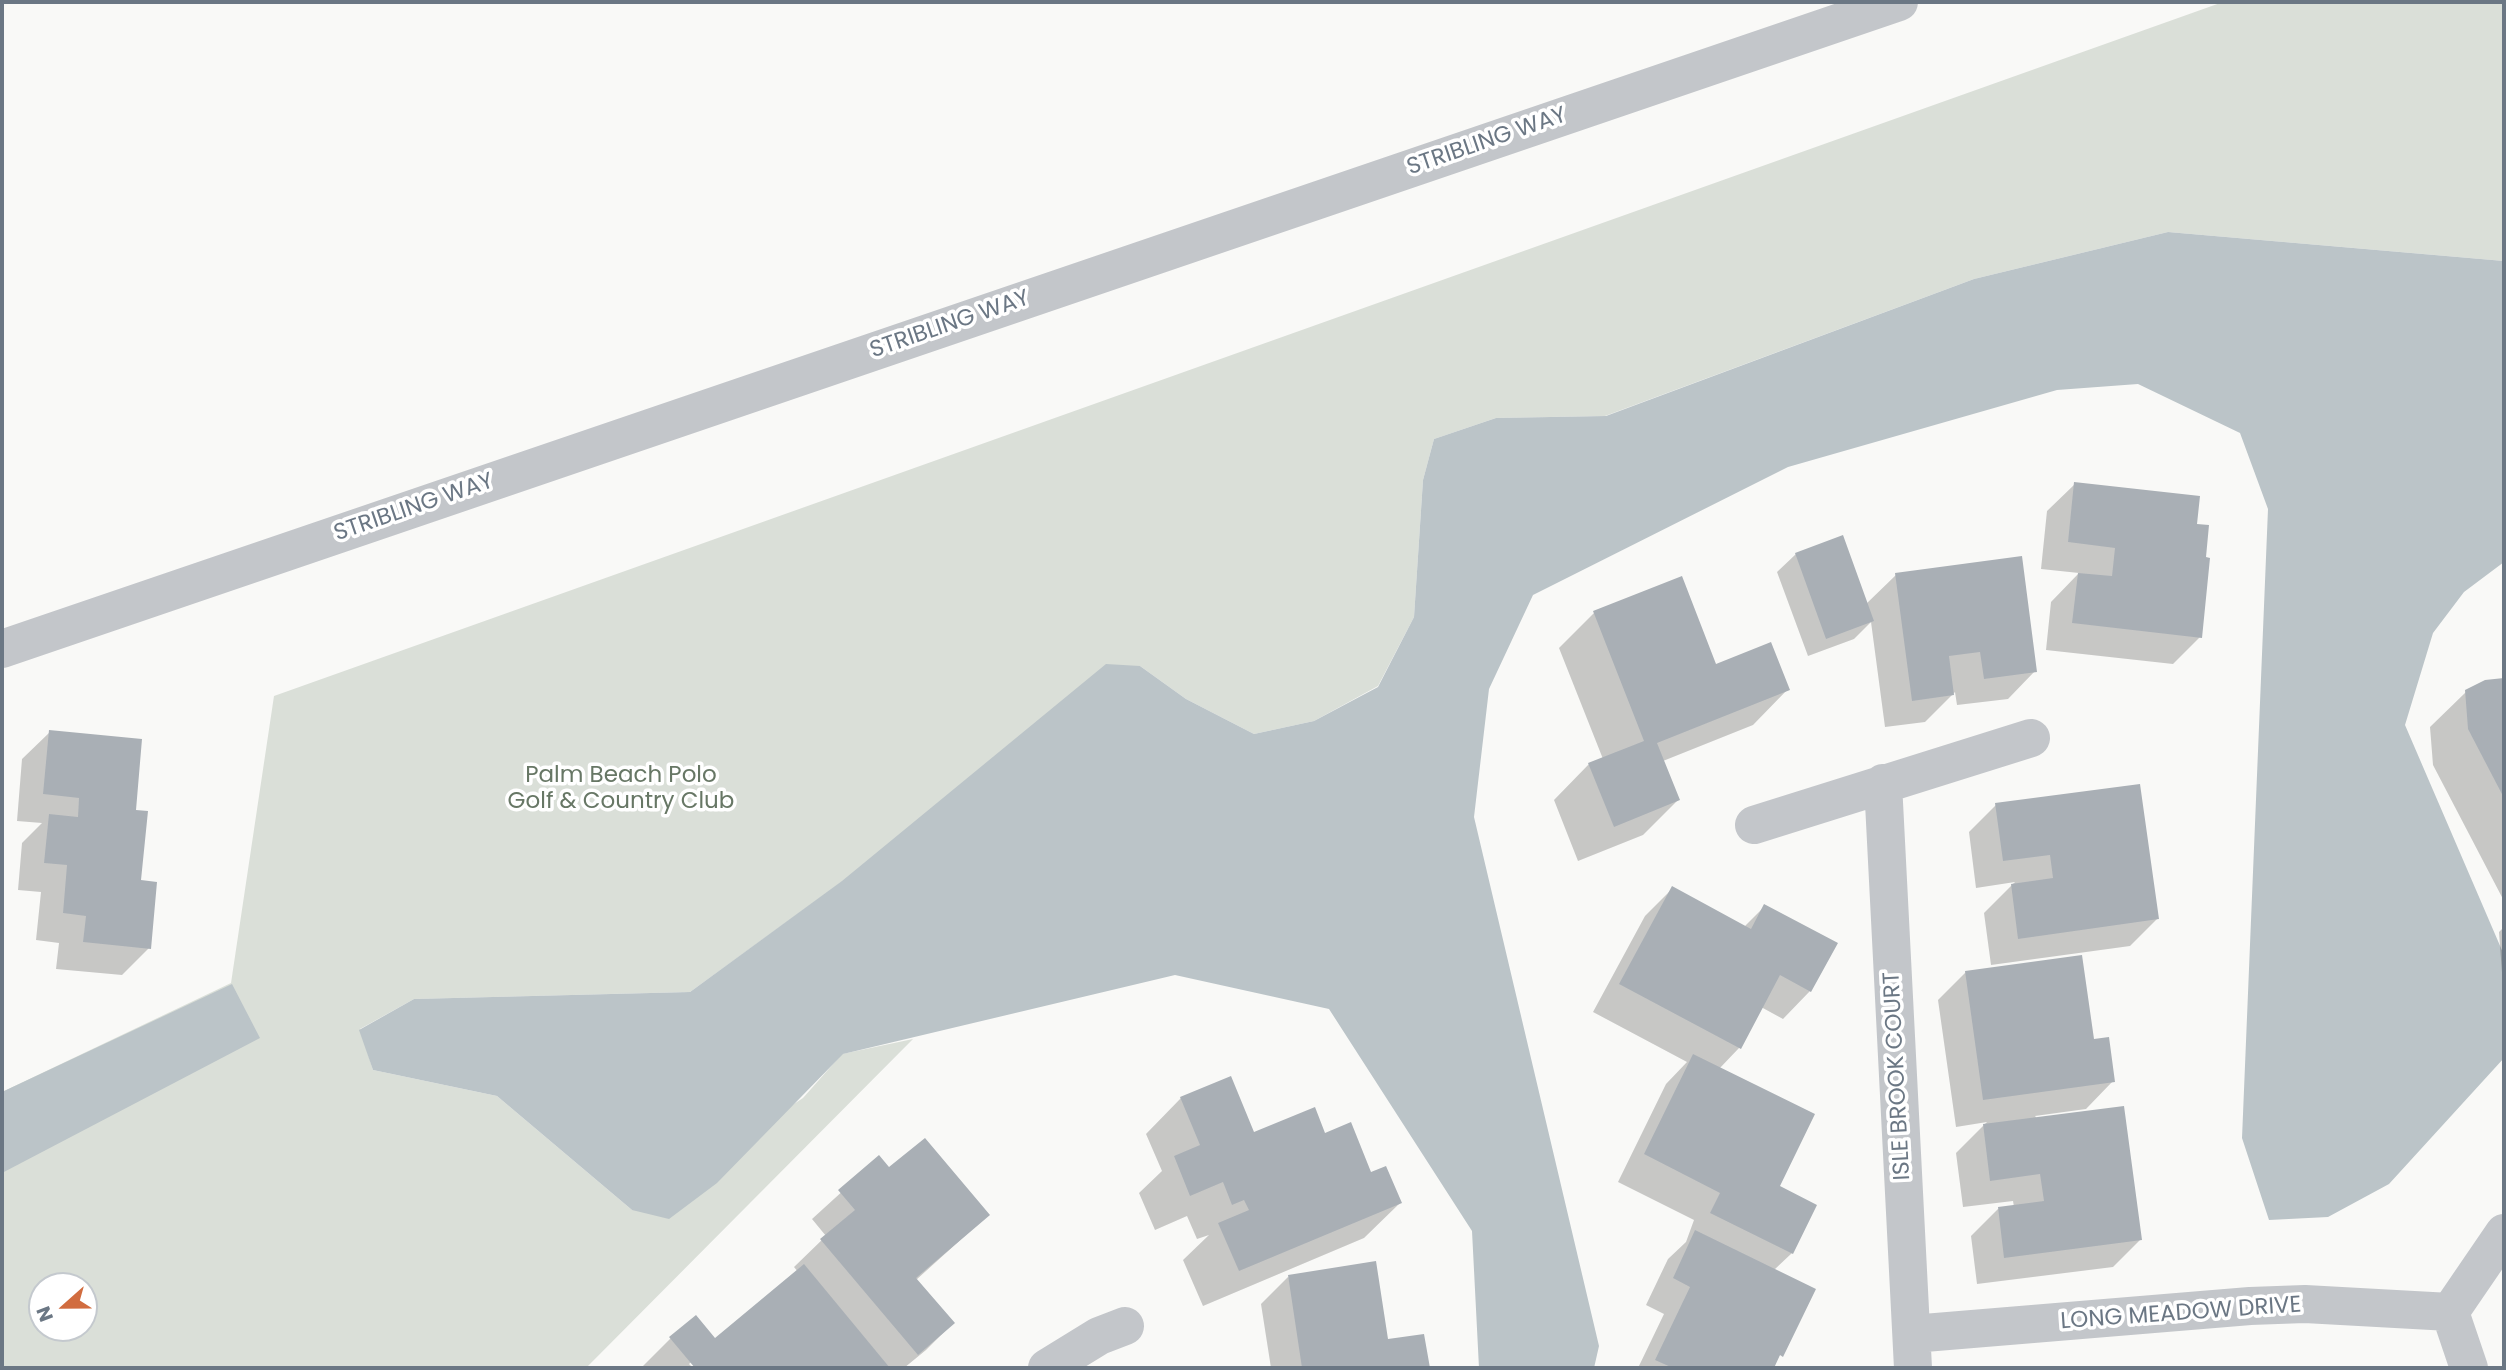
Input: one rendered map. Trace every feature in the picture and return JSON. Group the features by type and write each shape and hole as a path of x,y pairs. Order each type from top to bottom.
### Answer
{"street":[{"name":"STRIBLING WAY","path":"2,649 1899,2"},
{"path":"1754,825 2031,738"},
{"name":"ISLE BROOK COURT","path":"1883,783 1913,1351"},
{"path":"2469,1368 2450,1312 2504,1233"},
{"name":"LONG MEADOW DRIVE","path":"1913,1351 2250,1306 2305,1304 2450,1312"},
{"path":"1047,1368 1099,1336 1125,1326"}],"green space":[{"name":"Palm Beach Polo Golf & Country Club","path":"2223,2 2504,2 2504,261 2168,232 1974,279 1605,416 1496,418 1434,439 1423,480 1414,617 1378,686 1314,721 1254,734 1186,699 1140,666 690,992 414,999 360,1029 373,1070 497,1096 632,1210 803,1098 842,1054 913,1039 586,1368 2,1368 2,1092 231,983 274,696"}],"shaded area":[{"path":"2168,232 2504,261 2504,562 2464,592 2433,633 2405,725 2504,955 2504,1058 2389,1184 2328,1217 2269,1220 2242,1138 2268,509 2240,433 2138,384 2057,390 1788,467 1533,595 1489,689 1474,817 1599,1346 1594,1368 1479,1368 1472,1231 1329,1009 1175,975 843,1054 717,1183 669,1219 632,1210 497,1096 373,1070 359,1030 414,999 690,992 842,881 1106,664 1140,666 1186,699 1254,734 1314,721 1378,687 1414,617 1423,480 1434,439 1496,418 1606,416 1974,279"},
{"path":"232,984 260,1038 2,1173 2,1092"}],"building":[{"path":"2074,482 2200,496 2197,524 2209,525 2206,557 2210,558 2202,638 2072,623 2078,573 2112,576 2115,548 2068,542"},
{"path":"1843,535 1874,621 1826,639 1795,553"},
{"path":"2022,556 2037,672 1984,679 1980,652 1949,656 1954,695 1912,701 1895,573"},
{"path":"1682,576 1716,664 1771,642 1790,690 1657,743 1680,800 1614,827 1588,763 1644,741 1593,611"},
{"path":"2504,678 2504,798 2468,729 2465,690 2485,680"},
{"path":"49,730 142,739 136,810 148,811 141,880 157,882 151,949 83,942 86,916 63,913 67,865 44,863 49,814 78,817 79,798 43,794"},
{"path":"2140,784 2159,919 2018,939 2011,884 2053,878 2050,855 2003,861 1995,803"},
{"path":"1672,886 1751,929 1764,904 1838,943 1811,992 1780,975 1741,1049 1619,984"},
{"path":"2082,955 2094,1039 2109,1037 2115,1082 1983,1100 1965,971"},
{"path":"1693,1054 1815,1114 1780,1186 1817,1205 1793,1254 1710,1213 1720,1193 1644,1154"},
{"path":"1231,1076 1254,1132 1315,1107 1325,1133 1351,1122 1371,1172 1386,1166 1402,1203 1239,1271 1218,1223 1249,1210 1244,1200 1232,1205 1223,1182 1190,1196 1174,1156 1200,1145 1180,1097"},
{"path":"2124,1106 2142,1240 2004,1258 1998,1207 2044,1201 2040,1174 1990,1181 1983,1124"},
{"path":"925,1138 990,1215 916,1278 955,1323 918,1355 820,1239 855,1210 838,1190 879,1155 889,1167"},
{"path":"1695,1230 1816,1289 1783,1357 1780,1355 1774,1368 1673,1368 1655,1360 1690,1287 1673,1278"},
{"path":"1376,1261 1388,1339 1424,1334 1430,1368 1302,1368 1288,1275"},
{"path":"804,1264 890,1368 695,1368 669,1337 696,1315 715,1338"}]}
